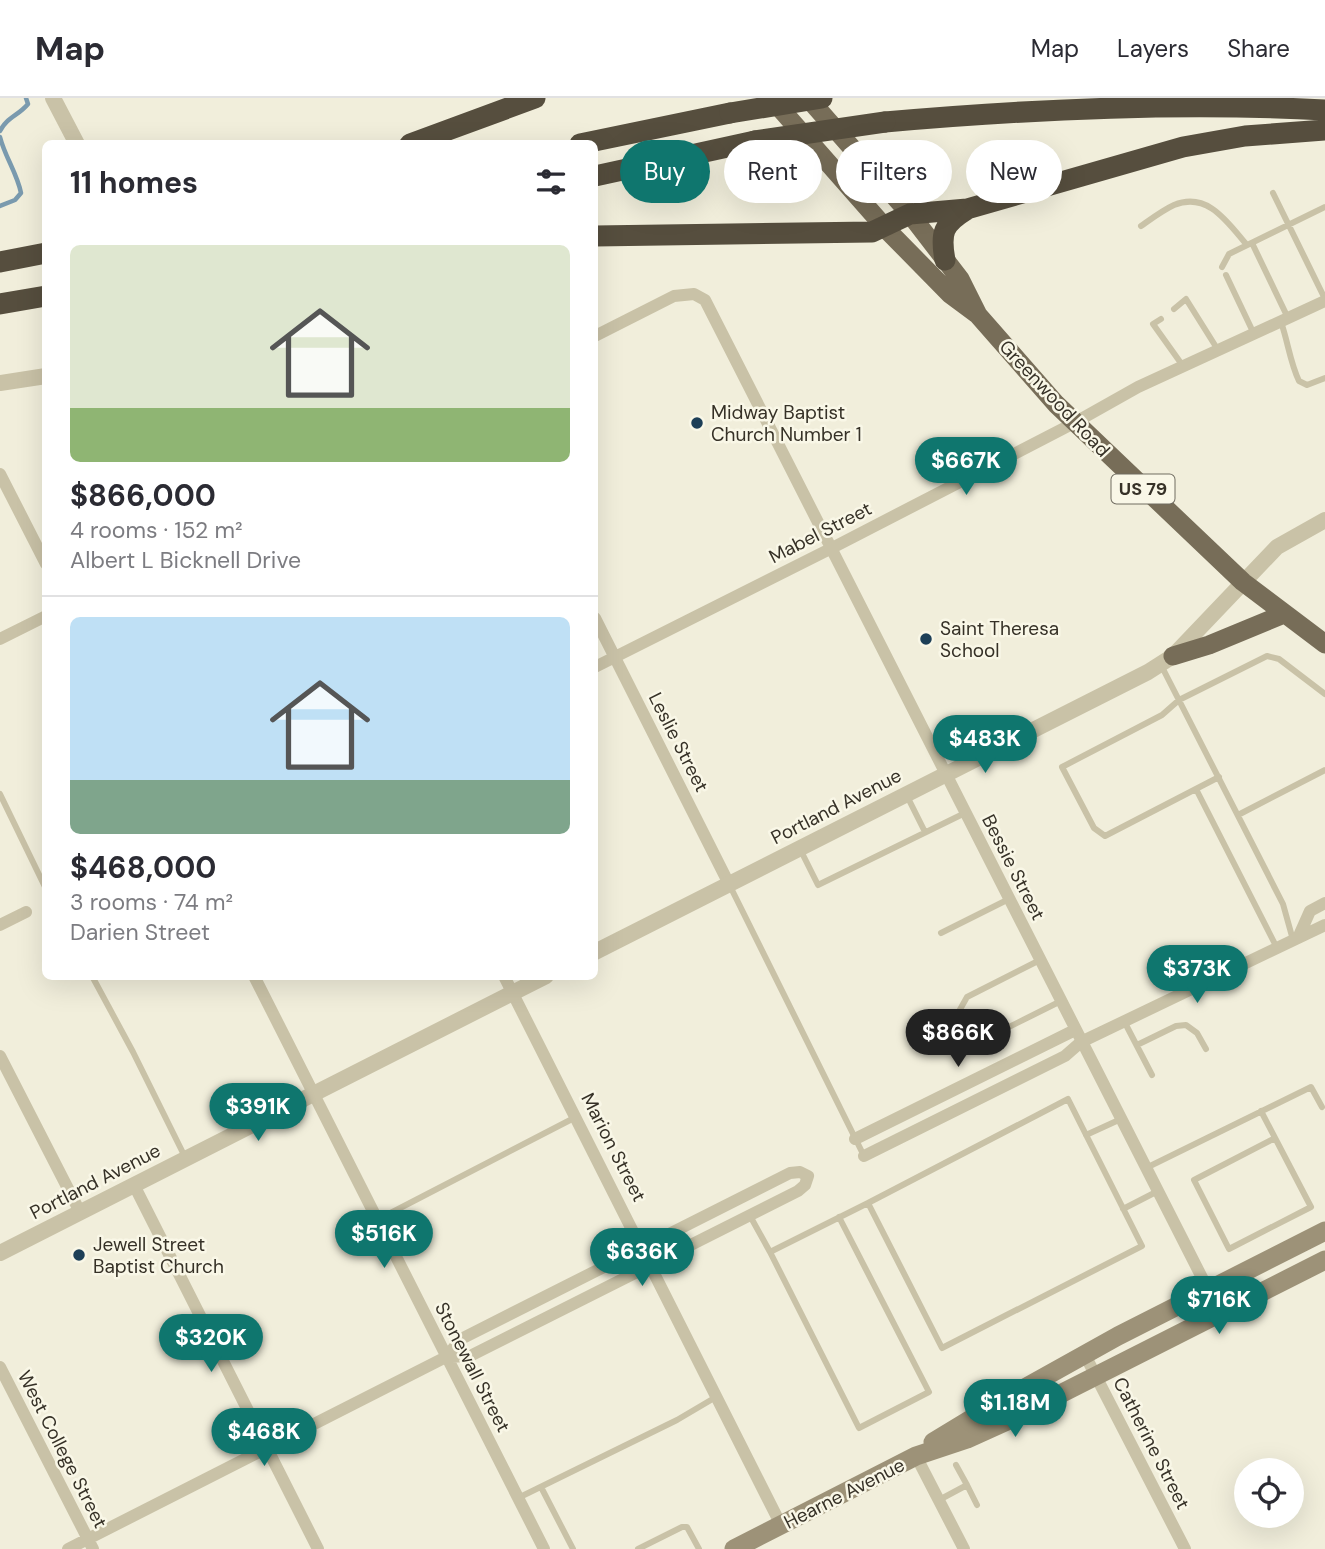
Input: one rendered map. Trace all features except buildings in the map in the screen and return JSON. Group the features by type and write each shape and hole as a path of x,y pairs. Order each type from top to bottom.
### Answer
{"highway":[{"path":"421,140 535,98"},
{"path":"598,140 730,113 822,98"},
{"path":"598,175 755,141 885,122 1078,107 1201,105 1325,110"},
{"path":"598,236 864,233 910,214 967,209 1183,147 1245,136 1325,130"},
{"path":"946,260 943,236 945,230 953,218 967,209"},
{"path":"0,262 42,254"},
{"path":"0,304 42,297"}],"main road":[{"name":"Greenwood Road","path":"771,98 883,226 950,295 978,315 1074,423 1243,582 1325,644"},
{"name":"Greenwood Road","path":"808,98 910,214 960,279 978,315"},
{"path":"1167,660 1284,614"},
{"name":"Hearne Avenue","path":"916,1456 989,1408 1085,1355 1325,1231"},
{"name":"Hearne Avenue","path":"741,1547 916,1456 967,1439 1325,1259"}],"street":[{"path":"53,98 74,140"},
{"name":"Bessie Street","path":"598,334 674,296 694,294 705,300 1220,1313"},
{"name":"Mabel Street","path":"598,666 832,548 1138,387 1325,300"},
{"path":"0,383 42,377"},
{"path":"0,474 42,556"},
{"name":"Portland Avenue","path":"598,950 1167,660 1277,547 1325,520"},
{"path":"0,639 42,618"},
{"name":"Leslie Street","path":"598,624 729,884"},
{"path":"1295,939 1310,911 1325,903"},
{"path":"0,925 26,912"},
{"path":"855,1139 1078,1036 1124,1021 1325,925"},
{"name":"Stonewall Street","path":"256,980 544,1549"},
{"name":"Marion Street","path":"506,980 781,1525"},
{"name":"Portland Avenue","path":"0,1253 538,980"},
{"path":"864,1156 1065,1056 1078,1036"},
{"path":"0,1056 80,1212"},
{"path":"68,1549 90,1544 267,1448 446,1357 461,1339 641,1247 790,1173 800,1172 808,1176 805,1185 798,1191 470,1356 446,1357"},
{"path":"134,1185 318,1549"},
{"name":"Catherine Street","path":"1085,1355 1185,1549"},
{"name":"West College Street","path":"0,1367 90,1544"},
{"path":"916,1456 964,1549"}],"lane":[{"path":"1273,193 1325,300"},
{"path":"1141,226 1175,204 1201,202 1219,213 1249,244 1284,320 1292,366 1299,382 1307,385 1325,378"},
{"path":"1222,267 1229,254 1325,207"},
{"path":"1226,275 1254,334"},
{"path":"1174,309 1186,299 1218,350"},
{"path":"1161,318 1153,324 1183,366"},
{"path":"1219,777 1105,836 1094,828 1062,767 1162,715 1179,700 1267,656 1279,659 1325,694"},
{"path":"1167,660 1179,700 1283,904 1295,939"},
{"path":"1238,815 1325,770"},
{"path":"1196,789 1277,948"},
{"path":"0,793 42,881"},
{"path":"906,794 925,832"},
{"path":"799,848 818,886 965,813"},
{"path":"729,884 864,1156"},
{"path":"941,933 1009,899"},
{"path":"1040,960 967,997 953,1021 967,1048 1060,1001"},
{"path":"94,980 186,1159"},
{"path":"1124,1021 1152,1075"},
{"path":"1137,1045 1176,1026 1186,1024 1197,1033 1206,1049"},
{"path":"1146,1168 1311,1087 1322,1107"},
{"path":"770,1252 1068,1099 1142,1246 942,1348 868,1203"},
{"path":"1261,1111 1275,1138 1311,1208 1229,1249 1194,1180 1275,1138"},
{"path":"377,1220 576,1117"},
{"path":"1086,1136 1121,1119"},
{"path":"1123,1209 1158,1191"},
{"path":"749,1214 859,1428 929,1392 839,1217"},
{"path":"518,1498 677,1420 716,1397"},
{"path":"956,1465 977,1506"},
{"path":"939,1500 967,1485"},
{"path":"541,1487 573,1549"},
{"path":"638,1549 682,1527 687,1527 699,1549"}],"waterway":[{"path":"0,131 28,104 26,98"},
{"path":"0,137 21,193 15,200 0,206"}],"place":[{"name":"Midway Baptist Church Number 1","path":"697,423"},
{"name":"Saint Theresa School","path":"926,639"},
{"name":"Jewell Street Baptist Church","path":"79,1255"}]}
